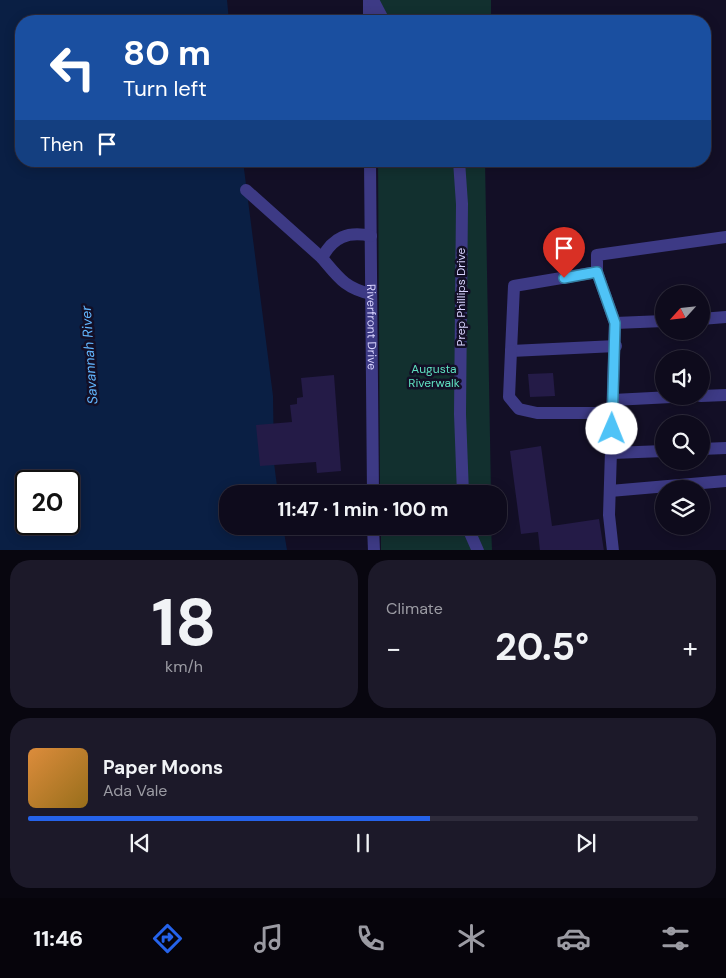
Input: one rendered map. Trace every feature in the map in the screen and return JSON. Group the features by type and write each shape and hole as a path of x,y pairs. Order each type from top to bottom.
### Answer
{"street":[{"path":"370,15 371,0"},
{"path":"371,0 380,15"},
{"name":"Riverfront Drive","path":"370,167 373,485"},
{"name":"Prep Phillips Drive","path":"459,167 462,204 460,414 463,485"},
{"path":"246,190 322,258 343,283 354,290 371,294"},
{"path":"322,258 335,240 340,237 358,233 371,236"},
{"path":"613,550 609,515 616,346 615,323 597,272 597,255 726,237"},
{"path":"597,272 514,286 509,397 520,409 537,413 613,413"},
{"path":"710,318 726,317"},
{"path":"615,323 655,321"},
{"path":"511,352 616,346"},
{"path":"710,396 726,395"},
{"path":"613,400 655,398"},
{"path":"710,449 726,448"},
{"path":"612,453 655,451"},
{"path":"610,491 726,481"},
{"path":"373,535 374,550"},
{"path":"470,535 478,550"}],"green space":[{"path":"379,0 491,0 491,15 387,15"},
{"name":"Augusta Riverwalk","path":"378,167 485,167 491,485 380,485"},
{"path":"381,535 491,535 492,550 381,550"}],"water":[{"name":"Savannah River","path":"0,0 227,0 228,15 15,15 15,167 244,167 273,396 274,463 277,485 219,485 219,535 284,535 287,550 0,550"}],"building":[{"path":"553,373 555,396 530,397 528,374"},
{"path":"334,375 341,471 317,473 316,462 260,466 256,425 292,422 290,405 297,404 297,398 303,397 301,378"},
{"path":"541,446 552,526 599,519 604,550 540,550 538,532 521,534 510,451"}],"route":[{"path":"564,278 597,272 615,323 616,346 612,429"}]}
